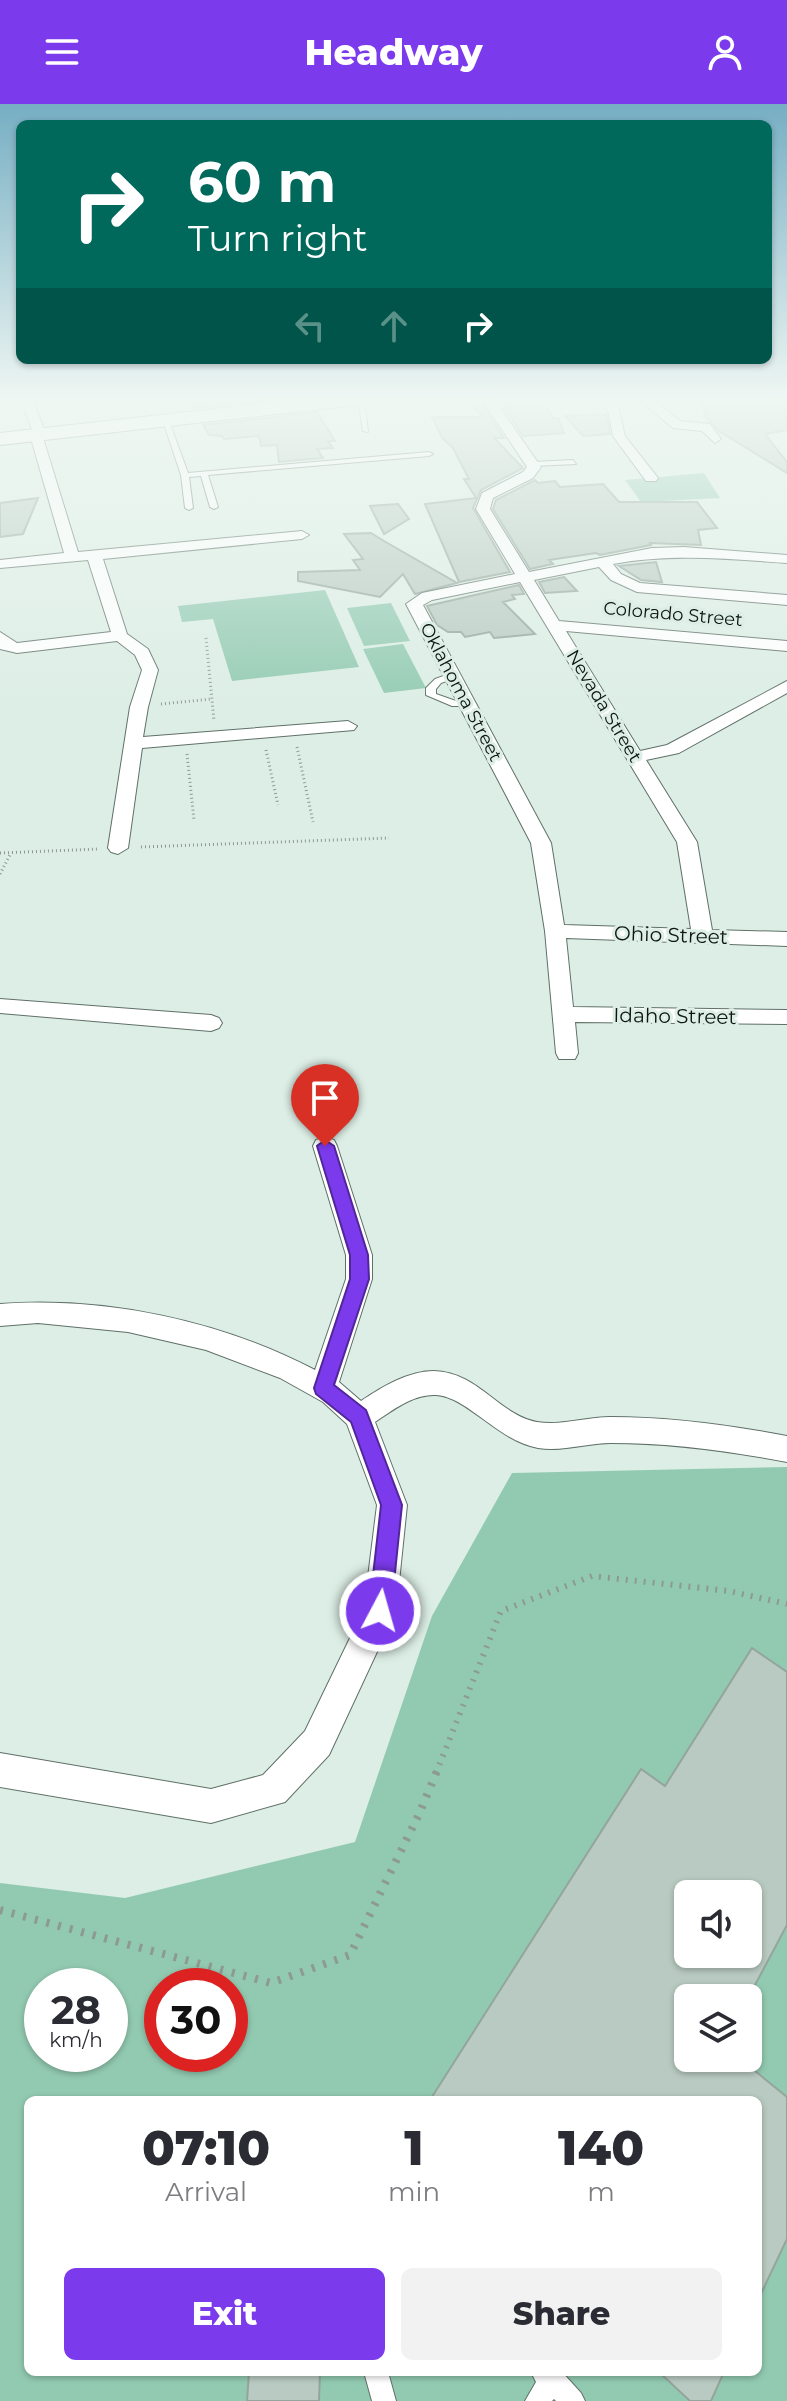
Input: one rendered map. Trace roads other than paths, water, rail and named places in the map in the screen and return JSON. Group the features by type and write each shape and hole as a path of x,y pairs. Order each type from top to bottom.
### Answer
{"street":[{"path":"58,505 72,556"},
{"name":"Nevada Street","path":"484,505 483,509 523,578 687,842 703,937"},
{"path":"0,564 94,554 156,552 302,535"},
{"name":"Oklahoma Street","path":"567,1053 555,931 541,843 414,604 427,596 652,552 684,551 787,559"},
{"path":"94,554 120,636 142,652 150,670 139,707 118,848"},
{"path":"604,563 616,577 637,587 787,600"},
{"name":"Colorado Street","path":"555,625 787,646"},
{"path":"0,637 5,645 17,648 120,636"},
{"path":"635,757 673,749 787,686"},
{"path":"133,743 348,726"},
{"name":"Ohio Street","path":"555,931 787,939"},
{"path":"0,1006 211,1023"},
{"name":"Idaho Street","path":"562,1014 787,1017"},
{"path":"323,1388 359,1279 359,1255 325,1146"},
{"path":"0,1315 38,1312 128,1321 209,1339 290,1370 323,1388 359,1417 392,1505 380,1611 317,1743 273,1790 211,1806 0,1770"},
{"path":"359,1417 411,1385 439,1383 466,1394 511,1425 538,1435 610,1430 755,1442 787,1449"}],"lane":[{"path":"452,676 438,681 431,688 431,695 443,701 467,704"},
{"path":"377,2376 384,2401"},
{"path":"537,2401 548,2376 573,2401"}]}
